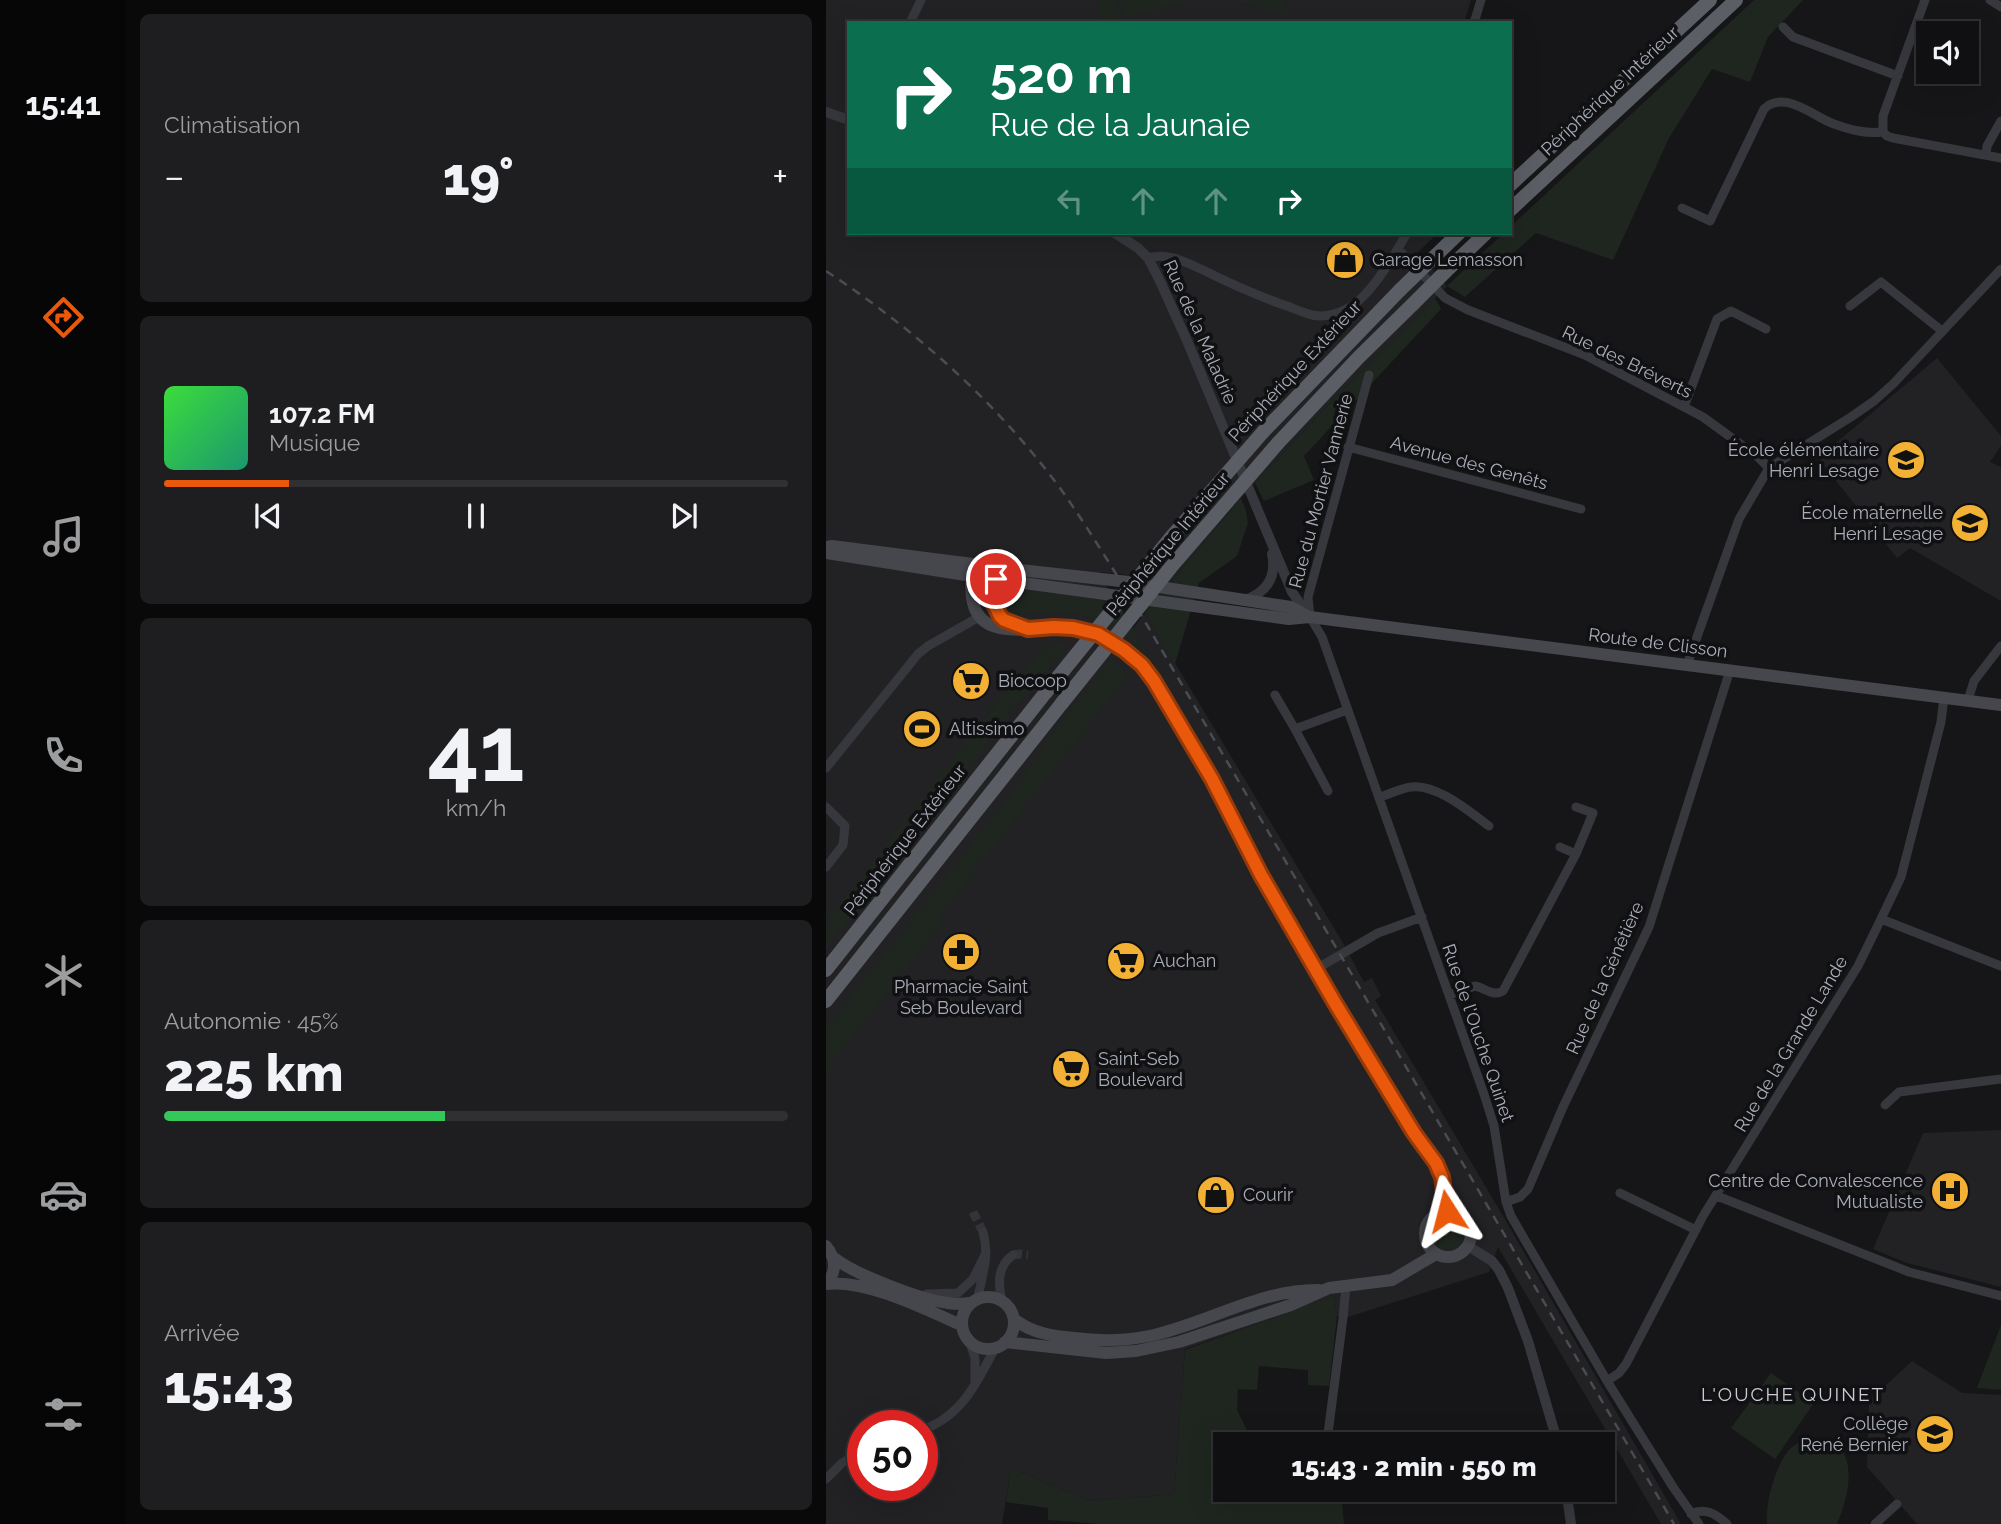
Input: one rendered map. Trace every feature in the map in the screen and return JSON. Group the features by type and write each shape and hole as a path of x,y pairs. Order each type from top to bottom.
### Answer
{"highway":[{"path":"1512,183 1710,0"},
{"name":"Périphérique Intérieur","path":"1512,209 1736,0"},
{"name":"Périphérique Extérieur","path":"826,971 1173,535 1325,366 1458,235"},
{"name":"Périphérique Intérieur","path":"826,1001 1171,568 1278,443 1359,357 1484,235"}],"main road":[{"name":"Route de Clisson","path":"826,547 972,570 991,576 1289,619 1310,617 2001,705"},
{"name":"Route de Clisson","path":"826,553 972,570 1091,578 1291,607 1310,617"},
{"path":"972,570 973,603 979,617 995,628 1073,628 1098,634 1142,665 1154,681 1212,779 1261,875 1315,969 1414,1133 1436,1163 1442,1177 1447,1211"},
{"name":"Route de Clisson","path":"991,576 1071,582 1082,582 1091,578"},
{"path":"991,576 995,606 1000,616 1012,624 1028,629"},
{"path":"979,617 994,616 1000,624 1012,624"},
{"path":"1447,1211 1458,1213 1467,1220 1472,1236 1468,1246 1461,1254 1451,1257 1436,1254 1427,1242 1426,1228 1434,1216 1447,1211"},
{"path":"826,1284 834,1272 830,1252"},
{"path":"830,1252 839,1262 912,1293 948,1303 990,1297 1002,1301 1010,1309 1014,1319 1012,1332 1000,1345"},
{"path":"1014,1319 1030,1329 1051,1335 1084,1339 1147,1337 1256,1301 1303,1290 1323,1290 1392,1280 1436,1254"},
{"path":"826,1284 864,1287 961,1325"},
{"path":"974,1301 965,1309 961,1325 965,1338 982,1349 1000,1345 1106,1353 1136,1351 1179,1342 1291,1305 1323,1290"}],"street":[{"path":"911,21 921,0"},
{"path":"1475,21 1481,0"},
{"path":"1925,0 1883,116 1884,132 1894,138 2001,158"},
{"path":"1990,0 2001,7"},
{"path":"1783,27 1793,37 1898,76"},
{"path":"1682,208 1710,221 1764,109 1773,103 1793,104 1822,120 1852,130 1864,133 1884,132"},
{"path":"826,112 847,119"},
{"path":"1986,155 1987,146 2001,121"},
{"name":"Rue de la Maladrie","path":"1118,235 1148,258 1170,301 1296,599 1310,617"},
{"path":"1148,258 1173,257 1259,296 1314,316 1328,315 1348,308 1364,295 1406,235"},
{"name":"Rue des Bréverts","path":"1398,250 1445,298 1468,310 1585,355 1703,417 1769,468"},
{"path":"1687,665 1739,519 1769,468 1874,401 2001,269"},
{"path":"1850,306 1881,282 1942,331"},
{"path":"1684,407 1717,318 1731,311 1766,329"},
{"name":"Rue du Mortier Vannerie","path":"1310,617 1308,597 1369,374"},
{"name":"Avenue des Genêts","path":"1348,447 1581,509"},
{"name":"Rue de la Maladrie","path":"1243,601 1259,593 1270,581 1274,563 1269,537"},
{"path":"826,768 918,654 979,617"},
{"name":"Rue de l'Ouche Quinet","path":"1310,617 1322,637 1380,797 1494,1126 1506,1202 1519,1232 1606,1381 1699,1524"},
{"path":"1968,700 1974,681 2001,646"},
{"name":"Rue de la Génêtière","path":"1506,1202 1520,1197 1528,1189 1563,1107 1649,927 1730,670"},
{"path":"1275,695 1328,791"},
{"name":"Rue de la Grande Lande","path":"1606,1381 1619,1373 1626,1364 1696,1230 1858,966 1901,877 1941,722 1944,697"},
{"path":"1296,729 1347,710"},
{"path":"1380,797 1412,786 1432,789 1489,826"},
{"path":"826,807 845,826 843,845 826,867"},
{"path":"1450,995 1475,986 1492,993 1503,992 1576,854 1593,813 1576,807"},
{"path":"1560,847 1576,854"},
{"path":"1315,969 1377,933 1422,917"},
{"path":"1881,919 2001,966"},
{"path":"1885,1105 1899,1092 2001,1079"},
{"path":"1620,1193 1696,1230"},
{"path":"1717,1196 1909,1272 2001,1296"},
{"path":"974,1301 986,1266 983,1232"},
{"path":"1468,1246 1492,1261 1508,1287 1528,1341 1555,1432"},
{"path":"912,1293 958,1293 973,1279 986,1253"},
{"path":"1002,1301 998,1283 1003,1264 1013,1255"},
{"path":"1328,1432 1346,1286"},
{"path":"1179,1342 1216,1315"},
{"path":"970,1343 975,1358 975,1384"},
{"path":"938,1422 957,1410 1000,1345"},
{"path":"826,1479 847,1460"},
{"path":"1567,1502 1570,1524"},
{"path":"1875,1524 1897,1504"},
{"path":"1691,1514 1701,1510 1708,1511 1727,1524"}],"shaded area":[{"path":"826,0 1471,0 1465,21 847,21 847,235 1436,235 1417,253 1447,286 1332,401 1241,498 1145,613 1364,982 1372,978 1381,996 1375,1000 1681,1524 1661,1524 1615,1446 1615,1432 1607,1432 1498,1247 1489,1272 1348,1317 1337,1316 1334,1297 1185,1349 1174,1494 1090,1501 1011,1468 1002,1524 826,1524","holes":["1098,572 1123,574 1145,613 1133,628"]},
{"path":"1099,0 1115,0 1122,21 1100,21"},
{"path":"1119,0 1191,0 1127,18"},
{"path":"1236,0 1286,0 1281,15"},
{"path":"1754,0 1803,0 1768,37 1750,82 1712,69 1669,138 1613,260 1536,233 1465,297 1447,286 1502,235 1512,235 1512,225"},
{"path":"1435,298 1441,309 1304,456 1314,480 1264,501 1255,483"},
{"name":"École élémentaire Henri Lesage","path":"1937,358 2001,436 2001,446 1990,462 2001,467 2001,601 1910,548 1897,558 1818,458"},
{"path":"1241,498 1248,523 1237,556 1199,583 1175,664 1145,613"},
{"path":"1016,589 1117,602 1152,660 1120,633 1096,620 1069,613 1027,614 1011,609 1008,600"},
{"path":"1067,645 826,947 826,921 974,731 1045,646"},
{"path":"1111,658 1128,675 940,916 944,920 826,1071 826,1028 1019,784 1051,735"},
{"name":"Centre de Convalescence Mutualiste","path":"2001,1130 2001,1287 1907,1263 1873,1249 1923,1133"},
{"path":"1448,1218 1459,1223 1464,1234 1459,1245 1448,1250 1437,1245 1432,1234 1437,1223"},
{"path":"1334,1296 1337,1316 1329,1386 1308,1385 1308,1370 1259,1366 1257,1390 1238,1389 1237,1410 1248,1432 1213,1432 1213,1502 1342,1502 1344,1524 1100,1524 1048,1520 1048,1508 1006,1502 1011,1468 1090,1501 1174,1494 1185,1350"},
{"path":"2001,1325 2001,1390 1977,1388"},
{"name":"Collège René Bernier","path":"1912,1361 1962,1393 2001,1395 2001,1524 1917,1524 1867,1467 1869,1401"},
{"path":"1771,1373 1814,1403 1775,1459 1731,1428"},
{"path":"1812,1438 1828,1440 1839,1447 1846,1457 1848,1484 1837,1524 1767,1524 1772,1486 1783,1458 1793,1446"}],"tunnel":[{"path":"973,1212 983,1232"},
{"path":"1013,1255 1028,1255"}],"railway":[{"path":"826,271 892,318 953,369 1009,426 1069,501 1130,596 1674,1524"}],"place":[{"name":"Garage Lemasson","path":"1345,260"},
{"name":"École élémentaire Henri Lesage","path":"1906,460"},
{"name":"École maternelle Henri Lesage","path":"1970,523"},
{"name":"Biocoop","path":"971,681"},
{"name":"Altissimo","path":"922,729"},
{"name":"Pharmacie Saint Seb Boulevard","path":"961,952"},
{"name":"Auchan","path":"1126,961"},
{"name":"Saint-Seb Boulevard","path":"1071,1069"},
{"name":"Centre de Convalescence Mutualiste","path":"1950,1191"},
{"name":"Courir","path":"1216,1195"},
{"name":"Collège René Bernier","path":"1935,1434"}],"district":[{"name":"L'OUCHE QUINET","path":"1793,1394"}],"route":[{"path":"996,579 995,606 1004,620 1028,629 1073,628 1098,634 1142,665 1154,681 1212,779 1261,875 1335,1003 1414,1133 1436,1163 1442,1177 1447,1211"}]}
